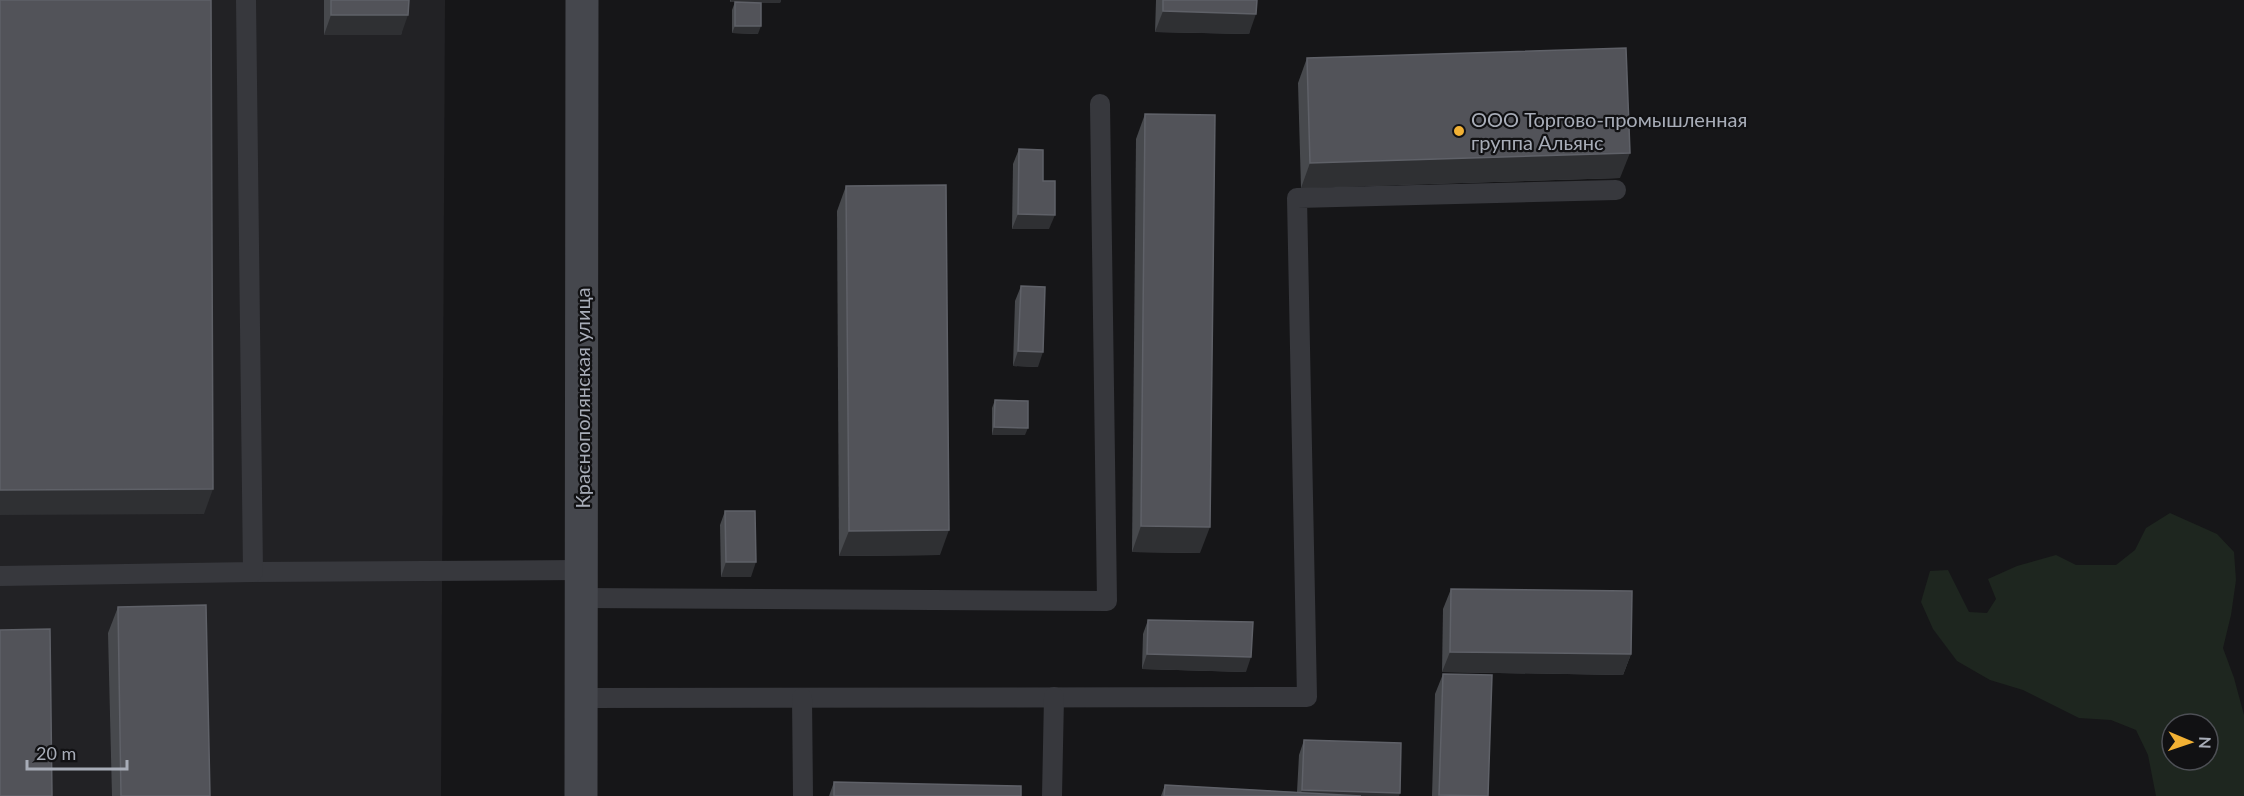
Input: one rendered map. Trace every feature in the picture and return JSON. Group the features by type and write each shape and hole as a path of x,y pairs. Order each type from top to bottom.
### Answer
{"main road":[{"name":"Краснополянская улица","path":"580,796 582,0"}],"lane":[{"path":"246,0 253,572"},
{"path":"0,576 253,572 1107,601 1100,104"},
{"path":"581,698 1307,698 1297,198 1616,190"},
{"path":"802,698 803,796"},
{"path":"1052,796 1054,698"}],"shaded area":[{"path":"0,0 445,0 441,796 0,796"},
{"path":"2170,513 2217,534 2234,552 2236,580 2223,648 2244,715 2244,796 2156,796 2148,755 2136,730 2111,720 2079,718 2023,690 1990,680 1957,661 1933,629 1921,602 1930,571 1948,570 1969,612 1987,613 1996,599 1988,579 2017,566 2056,555 2076,565 2116,565 2135,550 2146,528"}],"building":[{"path":"0,0 211,0 213,489 0,490"},
{"path":"331,0 409,0 408,15 331,15"},
{"path":"1163,0 1257,0 1256,14 1163,11"},
{"path":"735,2 761,3 761,26 735,26"},
{"name":"ООО Торгово-промышленная группа Альянс","path":"1626,48 1630,153 1310,163 1307,58"},
{"path":"1145,114 1215,115 1210,527 1141,526"},
{"path":"1019,149 1043,150 1043,181 1055,181 1055,215 1018,214"},
{"path":"946,185 949,530 849,531 846,186"},
{"path":"1021,286 1045,287 1043,352 1018,351"},
{"path":"995,400 1028,401 1028,428 994,427"},
{"path":"725,511 755,511 756,562 726,562"},
{"path":"1451,589 1632,591 1631,654 1450,652"},
{"path":"206,605 210,796 121,796 118,607"},
{"path":"1148,620 1253,622 1251,657 1147,654"},
{"path":"50,629 52,796 0,796 0,630"},
{"path":"1443,674 1492,675 1488,796 1439,795"},
{"path":"1304,740 1401,743 1400,793 1302,790"},
{"path":"834,782 1021,786 1021,796 834,796"},
{"path":"1165,785 1361,796 1164,796"}],"place":[{"name":"ООО Торгово-промышленная группа Альянс","path":"1459,131"}]}
